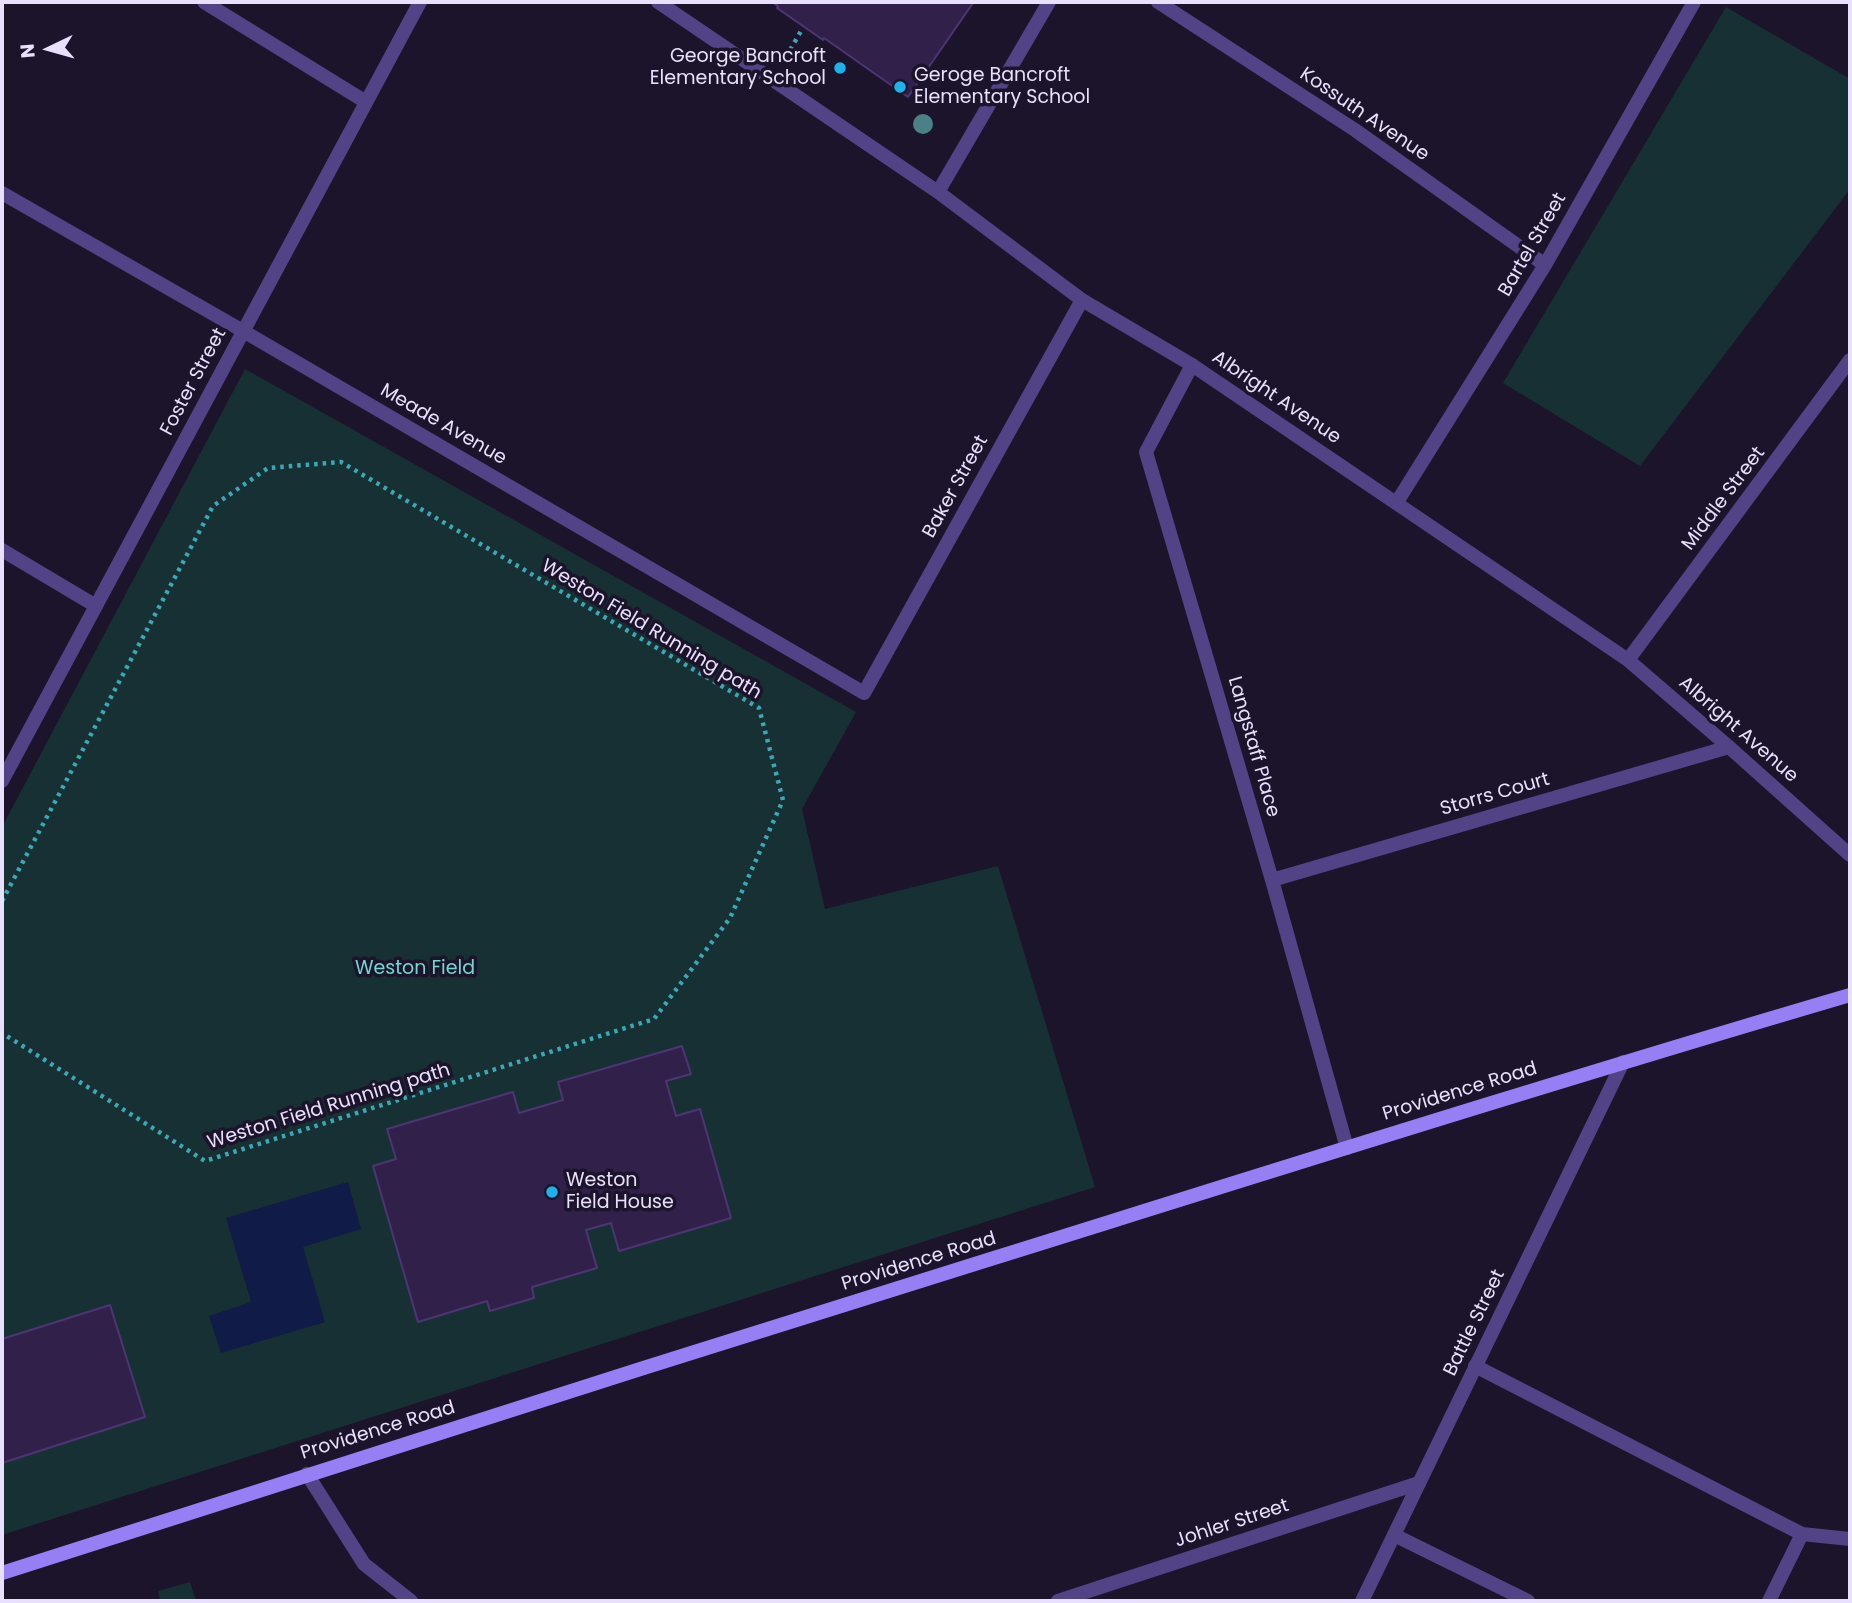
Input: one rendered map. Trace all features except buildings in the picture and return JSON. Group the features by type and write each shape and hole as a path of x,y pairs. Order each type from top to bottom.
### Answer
{"main road":[{"name":"Providence Road","path":"2,1573 307,1474 1347,1148 1850,995"}],"street":[{"path":"204,2 366,102"},
{"name":"Foster Street","path":"2,781 420,2"},
{"name":"Albright Avenue","path":"658,2 938,192 1082,300 1192,365 1628,660 1850,855"},
{"path":"938,192 1049,2"},
{"name":"Kossuth Avenue","path":"1158,2 1355,130 1545,265"},
{"name":"Bartel Street","path":"1397,502 1545,265 1694,2"},
{"name":"Meade Avenue","path":"2,193 864,693"},
{"name":"Baker Street","path":"864,693 1082,300"},
{"name":"Middle Street","path":"1628,660 1850,360"},
{"name":"Langstaff Place","path":"1192,365 1146,453 1272,880 1347,1148"},
{"path":"2,550 96,606"},
{"name":"Storrs Court","path":"1272,880 1729,747"},
{"name":"Battle Street","path":"1362,1601 1623,1062"},
{"path":"1475,1366 1802,1534 1850,1539"},
{"path":"307,1474 364,1564 411,1601"},
{"name":"Johler Street","path":"1058,1601 1419,1483"},
{"path":"1769,1601 1802,1534"},
{"path":"1394,1535 1528,1601"}],"path":[{"path":"784,61 801,31"},
{"name":"Weston Field Running path","path":"2,901 213,506 268,468 341,462 759,708 783,800 730,918 654,1019 205,1161 2,1033"}],"green space":[{"path":"1726,7 1850,79 1850,189 1640,466 1503,383"},
{"name":"Weston Field","path":"245,369 856,712 802,809 825,909 998,866 1095,1187 2,1535 2,827"},
{"path":"190,1582 196,1601 160,1601 158,1591"}],"water":[{"path":"348,1182 361,1229 303,1247 325,1322 221,1353 209,1316 251,1302 226,1218"}],"place":[{"name":"George Bancroft Elementary School","path":"840,68"},
{"name":"Geroge Bancroft Elementary School","path":"900,87"},
{"name":"Weston Field House","path":"552,1192"}]}
